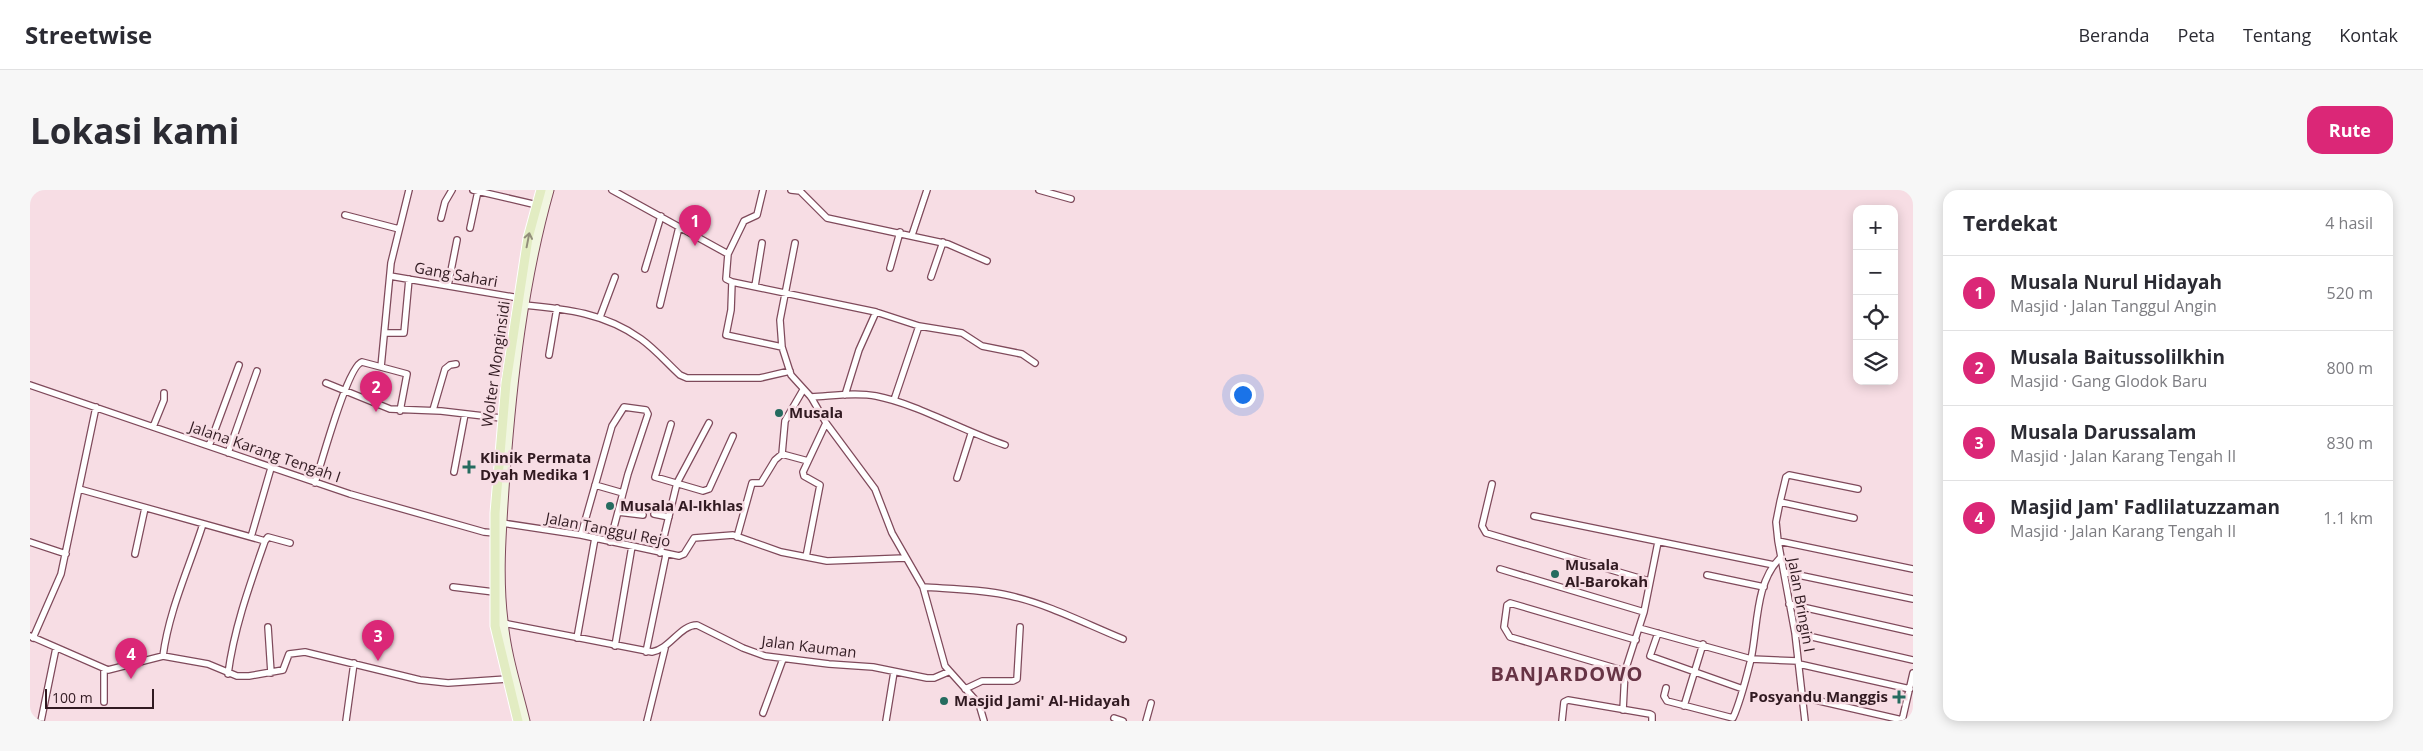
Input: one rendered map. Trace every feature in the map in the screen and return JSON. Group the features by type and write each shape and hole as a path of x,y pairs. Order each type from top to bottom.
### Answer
{"main road":[{"name":"Wolter Monginsidi","path":"526,721 503,623 502,523 510,406 528,238 541,190"},
{"name":"Wolter Monginsidi","path":"518,721 495,626 495,533 502,418 521,301 549,190"}],"street":[{"path":"381,367 390,276 409,190"},
{"path":"441,218 445,202 452,190"},
{"path":"470,228 476,190 536,206"},
{"path":"612,190 728,254"},
{"path":"763,190 757,216 744,221 728,254 726,278 732,282 876,312 919,326 962,333 982,346 1022,354 1035,363"},
{"path":"792,190 800,191 827,218 912,234 943,242 986,261"},
{"path":"912,234 926,190"},
{"path":"1039,190 1071,198"},
{"path":"345,215 399,229"},
{"path":"645,268 660,216"},
{"path":"660,305 679,227"},
{"path":"890,268 900,232"},
{"path":"448,286 457,240"},
{"path":"932,277 943,242"},
{"path":"755,286 762,243"},
{"path":"795,243 787,292 780,320 782,348 790,371 802,390 811,397 826,423 875,489 892,533 905,558 916,571 923,587 944,666 979,704 984,721"},
{"name":"Gang Sahari","path":"390,276 600,317 642,340 680,375 700,378 760,378 790,371"},
{"path":"600,317 615,277"},
{"path":"385,333 404,333 409,279"},
{"path":"732,282 731,310 726,335 782,348"},
{"path":"549,355 557,308"},
{"path":"845,395 859,350 876,312"},
{"path":"894,400 919,326"},
{"path":"315,483 344,391 358,363 362,362 407,374 400,411"},
{"path":"433,410 445,369 450,365 456,364"},
{"path":"209,446 239,365"},
{"path":"228,453 257,371"},
{"path":"326,383 384,407 400,411 433,410 502,418"},
{"name":"Jalana Karang Tengah I","path":"30,385 315,483 484,532 495,533"},
{"path":"737,537 752,483 761,483 775,460 782,454 784,424 802,390"},
{"path":"154,427 164,400 164,393"},
{"path":"811,397 874,396 894,400 971,434 1004,446"},
{"path":"581,535 612,426 623,408 627,406 646,410 648,414 610,542"},
{"path":"96,407 61,574 32,637 104,669 112,670 149,658 163,656 208,664 228,674 249,676 271,673 284,668 289,654 294,652 312,653 420,680 448,683 507,679"},
{"path":"454,472 465,414"},
{"path":"646,652 669,518 677,484 708,423"},
{"path":"806,557 820,486 803,474 826,423"},
{"path":"671,424 655,477 703,491 709,489 733,436"},
{"path":"956,478 971,434"},
{"path":"782,454 808,462"},
{"path":"251,537 271,468"},
{"path":"1778,541 1776,522 1786,478 1789,475 1858,489"},
{"path":"595,484 623,493"},
{"path":"1492,484 1482,526 1486,533 1649,581"},
{"path":"79,489 264,541"},
{"path":"1780,502 1854,518"},
{"path":"134,554 145,508"},
{"path":"618,512 643,515"},
{"path":"654,514 669,518"},
{"path":"1534,516 1658,542 1679,544 1774,565"},
{"name":"Jalan Tanggul Rejo","path":"502,523 581,535 663,554 683,556 694,538 730,535 781,552 828,561 905,558"},
{"path":"163,656 175,603 187,575 203,524"},
{"path":"228,674 230,654 242,607 264,541 268,537 273,536 290,543"},
{"path":"577,638 595,538"},
{"name":"Jalan Bringin I","path":"1805,721 1796,662 1795,633 1778,541 1913,569"},
{"path":"30,542 66,554"},
{"path":"1623,710 1625,671 1644,612 1658,542"},
{"path":"615,646 632,546"},
{"path":"1666,688 1664,699 1733,718 1751,659 1764,587 1770,570 1780,558"},
{"path":"1500,568 1644,612"},
{"path":"1784,572 1913,599"},
{"path":"1708,575 1764,587"},
{"path":"453,587 494,592"},
{"path":"923,587 986,591 1011,596 1046,606 1123,639"},
{"path":"1625,671 1510,637 1504,626 1507,605 1510,603 1573,620 1636,640"},
{"path":"1790,604 1913,632"},
{"path":"503,623 646,652 665,648 647,721"},
{"name":"Jalan Kauman","path":"665,648 688,627 697,625 752,652 783,659 873,666 927,678 934,678 948,672"},
{"path":"268,627 271,673"},
{"path":"965,689 982,681 1013,681 1017,679 1020,627"},
{"path":"1639,628 1703,644 1751,659 1796,662 1910,689"},
{"path":"1658,633 1650,656 1743,689"},
{"path":"1795,633 1913,660"},
{"path":"1684,706 1703,644"},
{"path":"41,721 56,648"},
{"path":"763,713 783,659"},
{"path":"346,721 354,663"},
{"path":"104,669 104,702"},
{"path":"886,721 887,704 894,672"},
{"path":"1802,697 1902,720 1913,672"},
{"path":"1562,721 1564,702 1568,700 1650,714 1652,715 1652,721"},
{"path":"1146,721 1151,703"},
{"path":"1114,718 1123,721"}],"place":[{"name":"Musala Nurul Hidayah","path":"695,246"},
{"name":"Musala Baitussolilkhin","path":"376,412"},
{"name":"Musala","path":"779,413"},
{"name":"Klinik Permata Dyah Medika 1","path":"469,467"},
{"name":"Musala Al-Ikhlas","path":"610,506"},
{"name":"Musala Al-Barokah","path":"1555,574"},
{"name":"Musala Darussalam","path":"378,661"},
{"name":"Masjid Jam' Fadlilatuzzaman","path":"131,679"},
{"name":"Posyandu Manggis","path":"1899,697"},
{"name":"Masjid Jami' Al-Hidayah","path":"944,701"}],"district":[{"name":"BANJARDOWO","path":"1567,674"}]}
